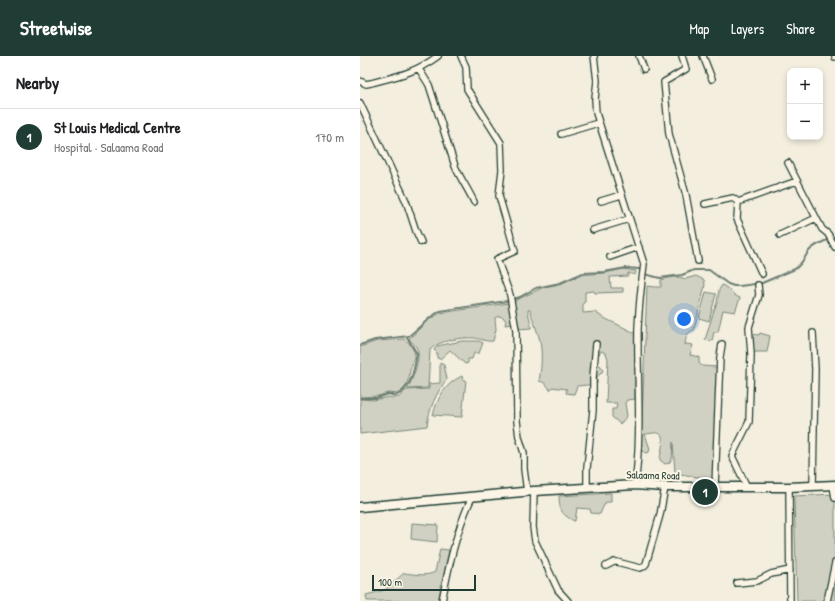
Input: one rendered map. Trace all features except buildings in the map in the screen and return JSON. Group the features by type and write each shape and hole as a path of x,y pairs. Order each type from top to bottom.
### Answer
{"main road":[{"name":"Salaama Road","path":"360,507 587,487 635,485 665,487 789,487 834,485"}],"street":[{"path":"361,83 371,83 405,74 419,68 438,56"},
{"path":"461,56 466,67 467,89 500,143 502,170 499,196 516,251 497,259 510,295 517,338 518,431 524,452 524,470 530,491 535,541 558,590 568,601"},
{"path":"594,56 597,81 595,99 598,123 644,264 638,329 639,460 635,485"},
{"path":"639,56 644,69"},
{"path":"682,56 686,70 664,82 669,134 686,195 698,261"},
{"path":"704,56 712,78"},
{"path":"419,68 429,85 455,166 468,188 474,202"},
{"path":"360,103 406,201 421,242"},
{"path":"561,134 598,123"},
{"path":"788,163 822,229 829,235 834,246"},
{"path":"738,202 798,181"},
{"path":"601,202 621,195"},
{"path":"705,204 733,198 738,202"},
{"path":"738,202 737,219 762,274"},
{"path":"780,235 816,218"},
{"path":"593,230 629,219"},
{"path":"829,235 835,230"},
{"path":"610,257 639,247"},
{"path":"747,487 732,456 749,422 751,354 749,327 759,295 758,285"},
{"path":"813,333 815,369 813,486"},
{"path":"587,487 596,344"},
{"path":"715,487 720,357 722,344"},
{"path":"834,485 835,498"},
{"path":"606,566 618,562 640,568 644,567 660,515 665,487"},
{"path":"789,487 790,601"},
{"path":"442,601 457,535 463,515 472,497"},
{"path":"827,601 835,563"},
{"path":"737,583 757,581 771,574 790,570"}],"shaded area":[{"path":"623,269 636,271 635,275 628,273 628,276 610,277 611,288 623,288 623,292 585,292 585,302 583,303 583,313 595,312 635,333 635,399 627,400 625,403 627,416 620,424 612,417 612,409 616,409 617,403 606,403 608,359 606,353 601,351 597,357 597,364 601,366 603,371 597,377 597,384 577,386 574,394 566,393 567,389 552,387 550,390 546,384 539,381 541,369 541,349 539,337 530,310 528,310 528,312 531,328 519,329 514,301 544,287 560,284 579,275 605,273"},
{"path":"696,276 704,280 705,285 694,330 689,332 685,345 693,345 690,355 699,357 699,363 702,366 717,367 714,480 675,473 673,442 672,459 669,463 665,464 660,460 663,441 661,434 645,434 650,449 649,452 646,453 642,451 641,446 647,286 661,287 661,280 676,277 685,279"},
{"path":"722,285 740,298 735,312 723,310 718,332 714,332 712,341 705,340 717,303 719,290"},
{"path":"706,292 716,294 709,321 699,318"},
{"path":"509,303 512,324 505,325 506,321 503,317 498,316 495,318 496,329 493,341 464,338 439,344 430,350 428,388 407,389 411,382 418,359 417,348 409,339 427,321 440,313"},
{"path":"760,333 770,336 767,352 751,352 748,334 759,335"},
{"path":"404,339 412,348 415,356 404,389 397,394 388,393 378,396 360,397 360,347 377,341"},
{"path":"462,341 479,341 483,343 479,353 474,353 472,359 468,359 468,363 465,364 450,350 440,359 437,358 437,353 434,350 437,346"},
{"path":"440,363 444,365 447,379 434,401 429,413 427,426 360,434 360,399 374,400 389,397 393,398 399,397 406,390 429,389 429,384 440,383"},
{"path":"462,376 463,380 466,380 462,417 433,415 437,402 443,392 451,383"},
{"path":"611,493 611,502 606,502 600,514 591,513 590,509 577,508 574,521 563,514 560,508 559,496"},
{"path":"835,494 835,601 797,601 794,496"},
{"path":"412,523 438,525 437,542 411,539"},
{"path":"440,549 449,550 438,601 367,601 366,595 385,590 404,573 424,575 435,572"}],"waterway":[{"path":"644,274 660,278 682,275 694,270 709,270 728,284 734,286 762,283 795,269 814,246 835,237"},
{"path":"360,345 375,340 409,336 440,311 507,301 520,297 536,288 560,283 583,273 604,272 626,268 639,269 641,271"},
{"path":"360,398 376,398 389,394 395,396 401,393 409,384 417,354 407,337"}],"place":[{"name":"St Louis Medical Centre","path":"705,492"}]}
